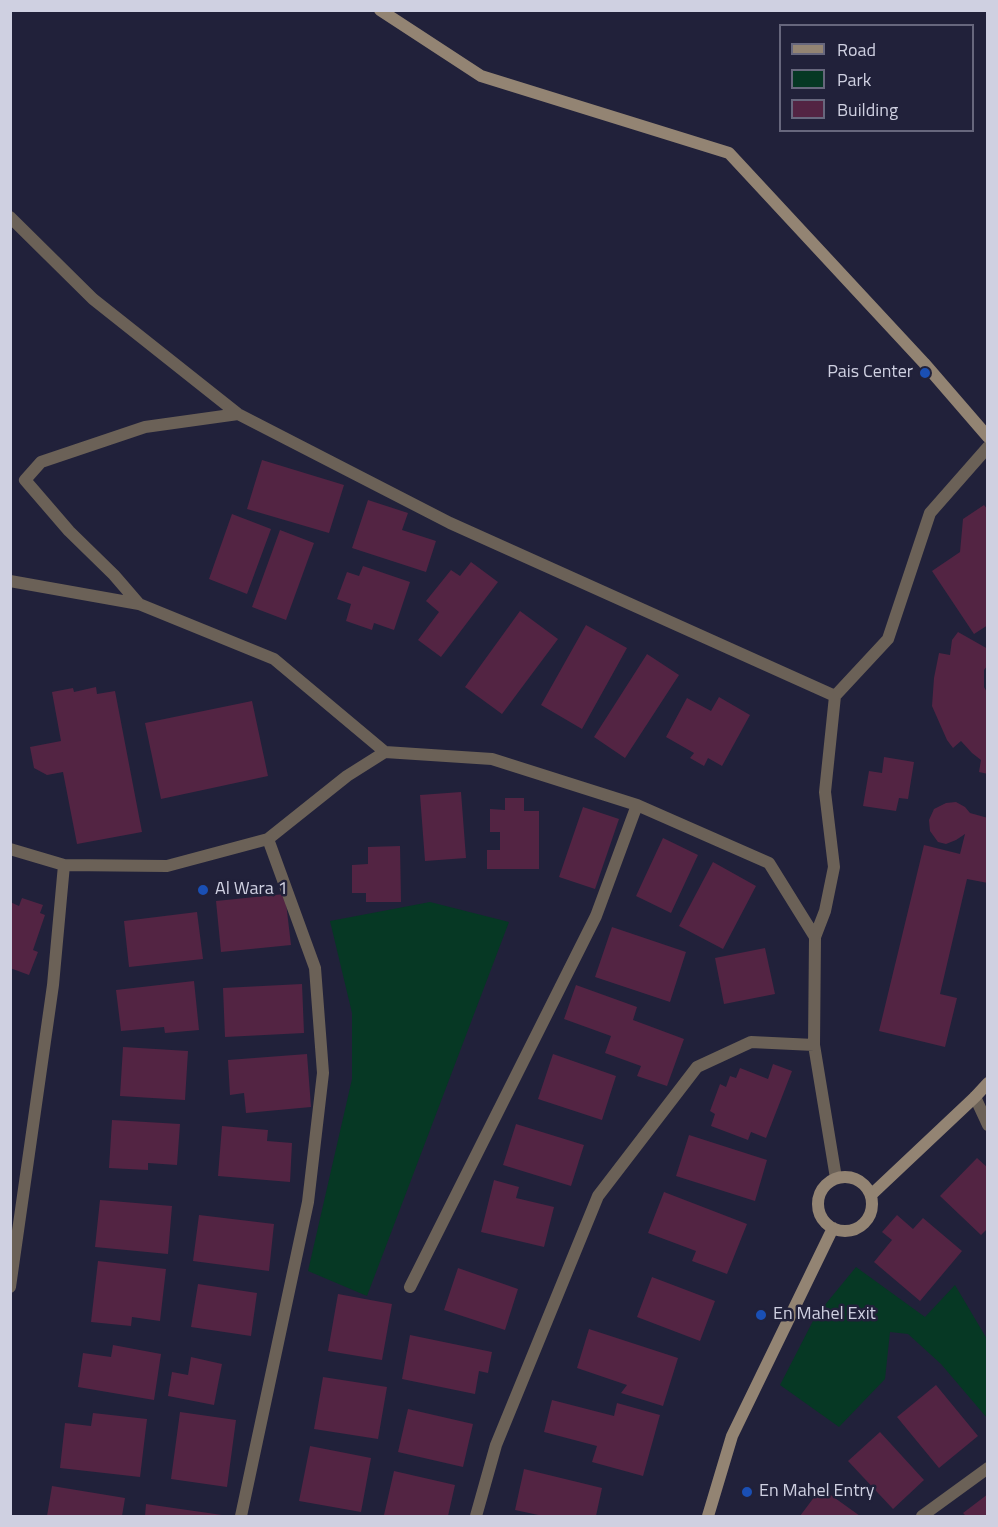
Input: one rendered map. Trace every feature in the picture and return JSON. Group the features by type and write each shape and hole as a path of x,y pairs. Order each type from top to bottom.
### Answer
{"street":[{"path":"380,10 481,76 729,153 924,363 987,437"},
{"path":"10,217 93,300 238,414 450,523 835,696"},
{"path":"139,604 114,575 69,531 25,480 41,462 145,427 238,414"},
{"path":"836,1178 814,1045 815,936 825,911 834,867 825,792 835,696 888,639 930,513 987,447"},
{"path":"10,581 139,604 274,658 385,752 492,759 637,805 769,863 815,936"},
{"path":"10,849 64,865 167,866 268,839 348,776 385,752"},
{"path":"410,1287 596,916 637,805"},
{"path":"242,1516 308,1202 323,1073 315,968 268,839"},
{"path":"10,1287 53,985 64,865"},
{"path":"476,1516 496,1445 598,1196 697,1067 751,1042 814,1045"},
{"path":"871,1195 987,1083"},
{"path":"975,1097 987,1125"},
{"path":"853,1177 867,1187 871,1195 873,1204 871,1213 867,1221 859,1227 841,1231 833,1228 820,1215 818,1206 822,1189 836,1178 853,1177"},
{"path":"708,1516 732,1436 833,1228"},
{"path":"922,1516 987,1468"}],"green space":[{"path":"430,902 509,922 367,1296 308,1271 352,1079 352,1013 330,921"},
{"path":"856,1267 925,1317 955,1285 987,1339 987,1418 941,1364 908,1334 890,1332 885,1379 839,1427 780,1385 815,1317"}],"building":[{"path":"262,460 344,485 329,533 247,509"},
{"path":"368,500 408,513 402,530 436,541 426,572 352,548"},
{"path":"984,505 988,510 988,625 974,634 932,571 960,552 963,519"},
{"path":"232,514 271,529 247,594 209,579"},
{"path":"280,530 314,543 286,620 252,607"},
{"path":"471,562 498,582 441,657 418,640 439,612 426,601 451,570 460,576"},
{"path":"363,566 410,582 394,630 374,623 372,630 346,621 351,604 337,599 347,572 359,576"},
{"path":"520,611 558,639 502,714 465,687"},
{"path":"586,625 627,648 582,729 541,705"},
{"path":"958,632 988,649 984,687 988,694 988,774 979,772 981,760 961,741 953,748 932,706 939,653 950,655 952,640"},
{"path":"647,654 679,675 625,758 594,737"},
{"path":"96,687 97,694 115,691 142,832 77,844 63,772 47,775 34,768 30,747 61,741 52,692 73,688 74,692"},
{"path":"719,697 750,715 722,766 708,758 704,766 690,758 694,753 666,737 687,698 711,711"},
{"path":"252,701 268,776 161,799 145,723"},
{"path":"884,757 914,762 908,799 899,798 896,811 863,806 869,771 882,773"},
{"path":"461,792 466,858 425,861 420,795"},
{"path":"505,798 524,798 524,811 539,811 539,869 487,869 487,850 500,850 500,832 490,832 490,809 505,810"},
{"path":"956,802 970,813 988,818 988,883 967,879 940,994 957,998 945,1047 879,1031 924,845 960,854 965,834 946,844 938,842 930,831 929,820 934,809 946,803"},
{"path":"583,807 619,819 595,889 559,877"},
{"path":"663,838 698,855 671,913 636,896"},
{"path":"400,846 401,902 366,902 366,893 352,893 352,865 368,864 368,847"},
{"path":"713,862 756,886 723,949 679,926"},
{"path":"285,894 291,945 221,952 216,901"},
{"path":"22,898 43,905 40,913 45,915 33,950 38,952 29,975 10,968 10,902 19,906"},
{"path":"197,912 203,959 129,967 124,921"},
{"path":"612,927 686,952 670,1002 595,977"},
{"path":"765,948 775,994 724,1004 715,958"},
{"path":"194,981 199,1030 165,1033 164,1027 121,1031 116,990"},
{"path":"302,984 304,1033 225,1037 223,988"},
{"path":"576,985 637,1007 633,1020 684,1039 667,1086 637,1076 641,1066 605,1053 611,1036 564,1019"},
{"path":"123,1047 188,1051 185,1100 120,1096"},
{"path":"307,1054 311,1107 246,1113 244,1093 230,1095 228,1060"},
{"path":"553,1054 616,1076 602,1120 538,1099"},
{"path":"773,1064 792,1071 766,1138 751,1132 748,1140 711,1126 715,1114 710,1111 720,1084 726,1087 730,1076 736,1078 740,1068 768,1079"},
{"path":"112,1120 180,1124 177,1165 148,1163 148,1170 109,1168"},
{"path":"516,1124 584,1145 571,1186 503,1165"},
{"path":"222,1126 268,1130 267,1141 292,1143 290,1182 218,1176"},
{"path":"689,1135 767,1160 755,1201 676,1176"},
{"path":"977,1158 988,1168 988,1228 981,1235 940,1196"},
{"path":"494,1180 519,1187 516,1198 554,1207 544,1247 481,1232"},
{"path":"664,1192 747,1224 727,1274 692,1261 696,1251 648,1233"},
{"path":"100,1200 172,1206 168,1254 95,1247"},
{"path":"199,1215 274,1224 269,1271 193,1261"},
{"path":"897,1215 913,1229 923,1218 962,1251 920,1301 874,1262 892,1240 882,1232"},
{"path":"98,1261 166,1269 160,1321 132,1317 131,1326 91,1322"},
{"path":"458,1268 518,1289 505,1330 444,1310"},
{"path":"652,1277 715,1301 700,1341 637,1317"},
{"path":"198,1284 257,1293 251,1336 191,1327"},
{"path":"338,1294 392,1304 382,1360 328,1351"},
{"path":"589,1329 678,1358 663,1406 621,1393 627,1385 577,1368"},
{"path":"410,1335 492,1352 488,1373 479,1371 475,1394 402,1379"},
{"path":"113,1345 161,1354 154,1400 78,1387 83,1353 111,1357"},
{"path":"191,1357 222,1364 214,1405 168,1396 172,1372 188,1375"},
{"path":"323,1377 387,1387 378,1439 314,1429"},
{"path":"936,1385 978,1436 939,1468 897,1417"},
{"path":"552,1400 614,1416 617,1403 660,1415 643,1476 592,1462 597,1446 544,1432"},
{"path":"408,1409 473,1424 463,1467 398,1452"},
{"path":"180,1412 236,1420 227,1487 171,1479"},
{"path":"93,1413 147,1419 140,1477 60,1468 65,1423 91,1426"},
{"path":"880,1432 924,1480 893,1509 848,1461"},
{"path":"310,1446 371,1458 361,1512 299,1501"},
{"path":"524,1469 602,1488 596,1516 543,1516 515,1510"},
{"path":"394,1471 455,1485 448,1516 384,1515"},
{"path":"52,1486 125,1498 122,1516 47,1516"},
{"path":"821,1488 860,1516 800,1516"},
{"path":"988,1494 988,1516 966,1516 963,1513"},
{"path":"146,1504 222,1515 222,1516 145,1516"}],"place":[{"name":"Pais Center","path":"925,373"},
{"name":"Al Wara 1","path":"203,890"},
{"name":"En Mahel Exit","path":"761,1315"},
{"name":"En Mahel Entry","path":"747,1492"}]}
